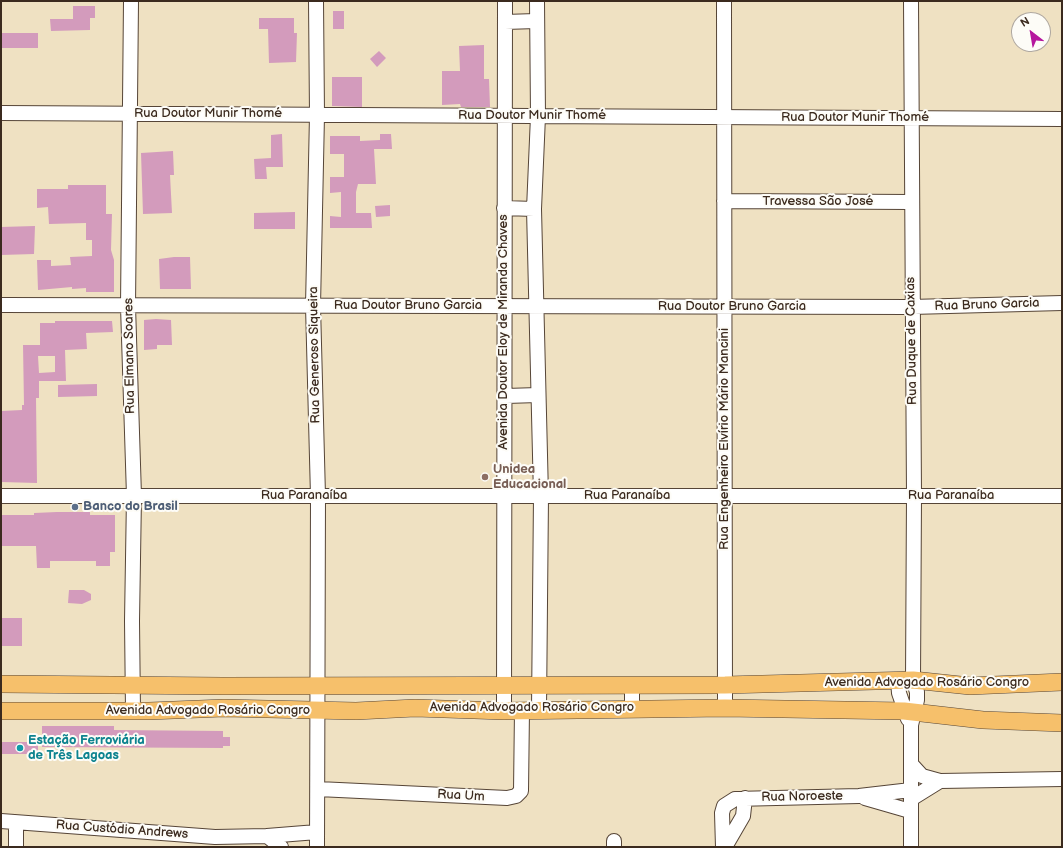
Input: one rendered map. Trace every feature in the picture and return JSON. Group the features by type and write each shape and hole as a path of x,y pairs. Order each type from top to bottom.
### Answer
{"main road":[{"name":"Avenida Advogado Rosário Congro","path":"1,684 132,686 725,685 906,681 970,686 1062,682"},
{"path":"42,685 42,712"},
{"path":"223,686 224,708"},
{"path":"415,708 417,686"},
{"name":"Avenida Advogado Rosário Congro","path":"1,711 133,711 224,708 318,710 415,708 504,711 539,709 725,708 984,720 1062,722"}],"street":[{"name":"Rua Elmano Soares","path":"131,1 128,306 134,496 133,711"},
{"name":"Rua Generoso Siqueira","path":"316,1 317,115 313,306 318,496 317,847"},
{"name":"Avenida Doutor Eloy de Miranda Chaves","path":"504,711 504,496 506,396 504,307 505,1"},
{"path":"537,1 538,116 534,209 541,496 539,709"},
{"name":"Rua Engenheiro Elvírio Mário Mancini","path":"724,1 725,708"},
{"name":"Rua Duque de Caxias","path":"911,1 911,202 914,496 906,681 899,694 910,716 911,847"},
{"path":"505,22 536,21"},
{"name":"Rua Doutor Munir Thomé","path":"1,113 1062,119"},
{"name":"Travessa São José","path":"724,201 911,202"},
{"path":"504,208 534,209"},
{"name":"Rua Bruno Garcia","path":"912,308 1062,303"},
{"name":"Rua Doutor Bruno Garcia","path":"1,306 912,308"},
{"path":"506,396 538,395"},
{"name":"Rua Paranaíba","path":"1,496 1062,496"},
{"path":"632,685 632,708"},
{"name":"Rua Um","path":"318,789 507,798 516,796 521,791 522,710"},
{"path":"911,764 922,776 940,781 1062,779"},
{"path":"911,800 940,781"},
{"name":"Rua Noroeste","path":"724,847 721,829 724,806 735,798 859,796 911,800"},
{"name":"Rua Noroeste","path":"859,796 911,800"},
{"name":"Rua Noroeste","path":"724,847 743,816 745,798"},
{"name":"Rua Custódio Andrews","path":"1,821 215,837 266,836 317,832"},
{"path":"16,823 16,847"},
{"path":"266,836 281,847"}],"building":[{"path":"73,6 95,6 95,18 90,18 90,30 51,31 50,19 73,19"},
{"path":"333,11 344,11 344,29 333,29"},
{"path":"259,18 294,18 294,33 297,33 296,62 269,63 268,29 259,29"},
{"path":"1,33 38,33 38,48 1,48"},
{"path":"484,45 484,79 489,79 490,107 461,107 460,104 442,105 442,71 460,71 459,46"},
{"path":"379,51 386,58 377,67 370,59"},
{"path":"332,77 362,77 362,107 332,106"},
{"path":"282,134 283,167 266,167 267,179 255,179 254,159 271,158 271,135"},
{"path":"380,134 391,134 392,149 374,149 376,184 358,184 356,192 356,213 371,213 372,228 330,228 330,216 341,217 341,192 330,193 330,177 344,177 344,154 330,154 330,136 360,136 360,141 380,140"},
{"path":"173,151 174,175 170,175 172,213 143,214 141,153"},
{"path":"68,185 106,185 106,214 112,214 111,250 114,260 114,292 86,292 86,288 72,289 72,287 38,290 37,260 51,260 51,266 71,265 70,257 92,256 92,240 86,240 86,223 49,224 48,207 37,208 37,189 68,189"},
{"path":"390,205 390,216 376,217 375,206"},
{"path":"295,212 295,229 254,229 254,213"},
{"path":"35,226 34,254 1,255 1,227"},
{"path":"190,257 191,289 160,289 159,259"},
{"path":"144,320 171,320 172,345 157,345 157,349 144,350"},
{"path":"55,321 112,321 113,332 86,333 87,349 65,350 66,381 39,381 39,398 36,398 37,483 1,482 1,411 22,410 22,405 24,405 23,345 40,345 40,323 55,323","holes":["38,356 55,356 55,372 39,373"]},
{"path":"97,384 97,396 58,397 58,385"},
{"path":"90,512 90,515 115,515 115,552 110,552 110,566 96,566 96,561 50,561 50,568 37,568 36,546 1,546 1,515 34,515 34,513"},
{"path":"69,590 84,590 91,594 91,600 82,604 68,603"},
{"path":"1,618 22,618 22,646 1,646"},
{"path":"42,726 114,726 114,730 223,731 223,737 230,737 230,746 223,746 223,748 42,747"},
{"name":"Estação Ferroviária de Três Lagoas","path":"1,742 38,742 38,754 1,754"}],"place":[{"name":"Unidea Educacional","path":"485,477"},
{"name":"Banco do Brasil","path":"75,507"},
{"name":"Estação Ferroviária de Três Lagoas","path":"20,748"}]}
